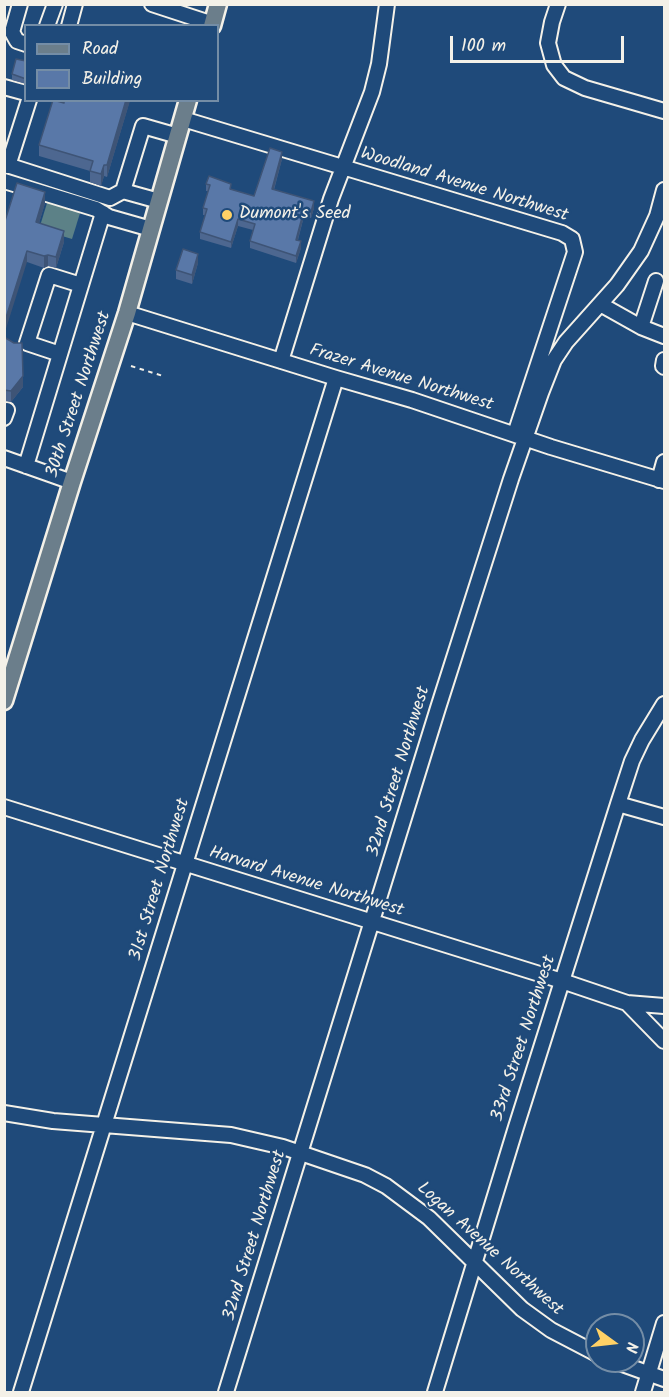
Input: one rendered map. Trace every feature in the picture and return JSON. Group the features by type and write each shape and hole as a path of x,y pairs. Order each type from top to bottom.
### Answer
{"main road":[{"path":"212,24 216,5"},
{"name":"30th Street Northwest","path":"4,701 127,313 187,102"}],"street":[{"path":"20,4 9,37 24,43"},
{"path":"48,24 55,4"},
{"path":"70,24 75,4"},
{"path":"152,4 209,24"},
{"path":"281,361 342,168 372,92 379,64 387,4"},
{"path":"558,4 548,43 551,60 557,70 572,83 585,88 664,111"},
{"path":"4,87 24,92"},
{"path":"28,102 6,165 110,198 123,191 159,201"},
{"name":"Woodland Avenue Northwest","path":"183,119 562,233 572,239 574,252 520,436"},
{"path":"123,191 143,126 178,136"},
{"path":"4,182 96,209 151,229"},
{"name":"32nd Street Northwest","path":"226,1392 442,696 520,436 554,360 566,342 624,276 641,251 657,216 664,190"},
{"path":"26,466 103,213"},
{"path":"60,354 27,343 49,275 81,285"},
{"path":"641,327 656,281"},
{"path":"600,304 641,327 664,336"},
{"name":"Frazer Avenue Northwest","path":"127,313 336,378 412,399 662,481"},
{"path":"664,360 664,367"},
{"name":"31st Street Northwest","path":"21,1392 336,378"},
{"path":"4,458 72,482"},
{"path":"662,481 664,462"},
{"name":"33rd Street Northwest","path":"435,1392 618,804 637,751 664,704"},
{"path":"618,804 664,817"},
{"name":"Harvard Avenue Northwest","path":"4,807 562,981 627,1004"},
{"path":"627,1004 664,1006"},
{"path":"627,1004 664,1041"},
{"name":"Logan Avenue Northwest","path":"4,1113 53,1121 231,1135 301,1152 346,1167 386,1186 429,1218 522,1309 551,1330 585,1348"},
{"path":"643,1392 664,1323"},
{"path":"645,1373 664,1379"}],"path":[{"path":"131,366 163,376"}],"green space":[{"path":"48,200 81,210 72,239 39,229"}],"building":[{"path":"16,59 24,61 24,78 12,74"},
{"path":"52,102 125,102 107,165 104,165 101,174 90,171 93,161 39,145"},
{"path":"270,148 282,152 272,189 314,201 311,212 304,210 296,240 301,241 296,256 250,241 255,224 238,219 231,242 200,232 207,209 203,208 210,185 206,184 209,176 231,184 230,189 254,196"},
{"path":"17,183 45,192 36,222 64,231 56,257 27,251 4,324 4,224"},
{"path":"183,249 198,254 192,275 176,270"},
{"path":"4,337 14,343 22,343 23,376 11,391 4,390"}],"place":[{"name":"Dumont's Seed","path":"227,215"}]}
